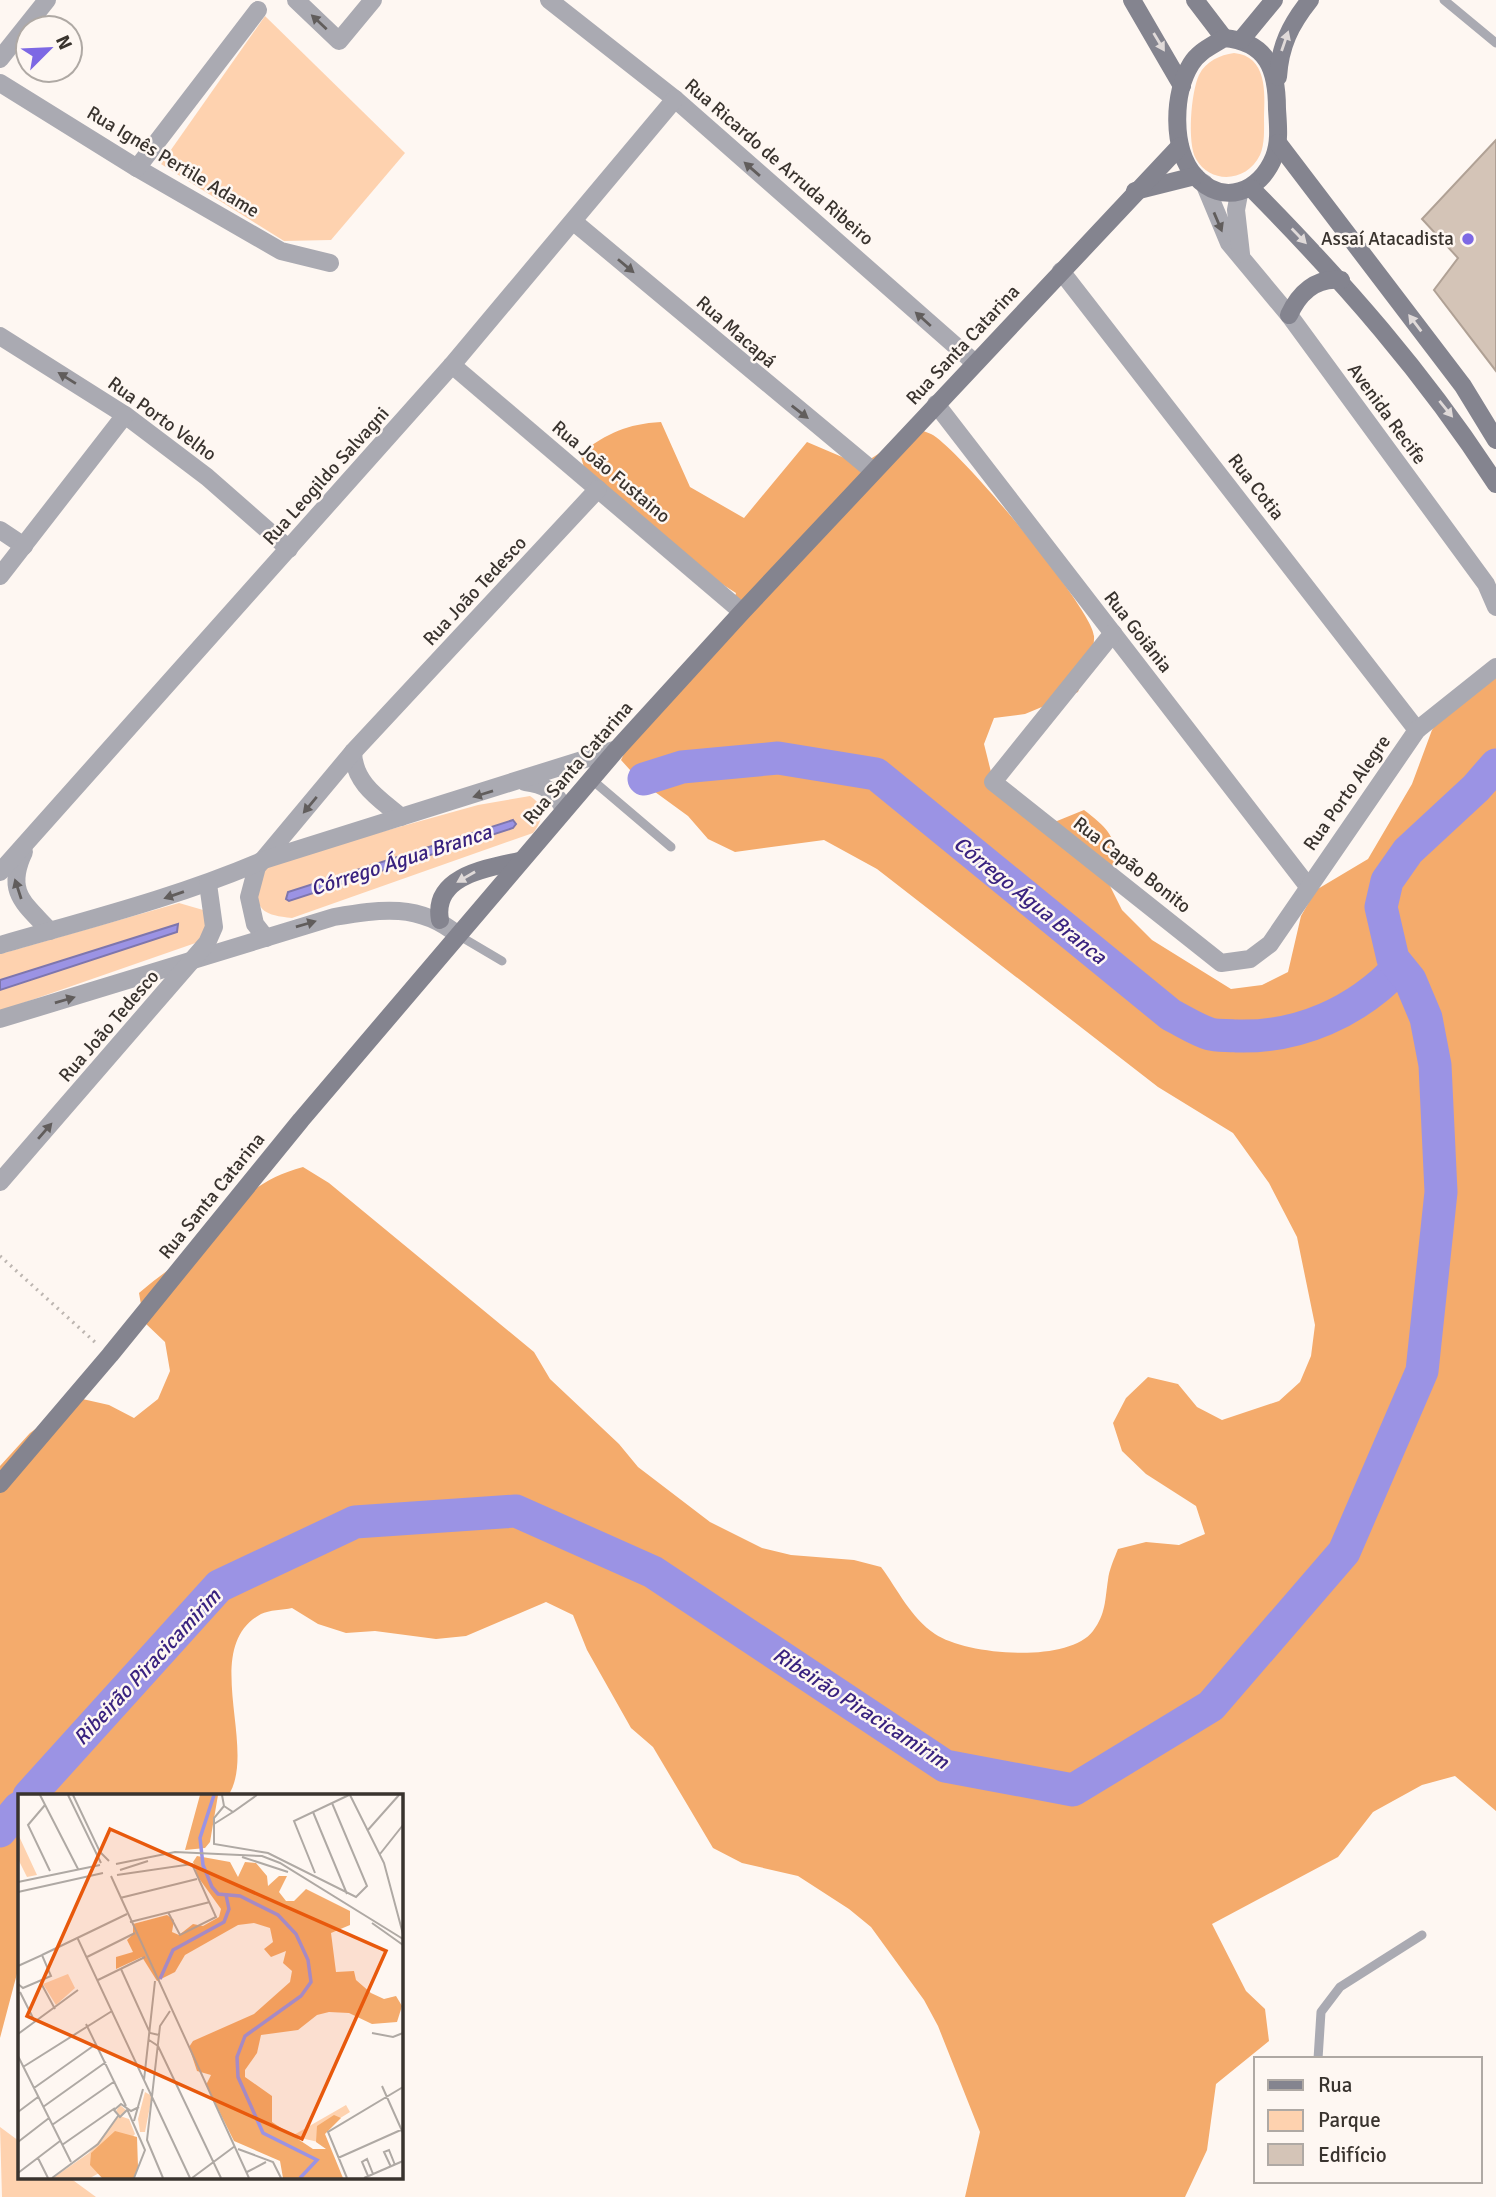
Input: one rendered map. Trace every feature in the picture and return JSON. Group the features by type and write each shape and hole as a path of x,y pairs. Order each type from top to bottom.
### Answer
{"street":[{"path":"0,59 47,0"},
{"path":"296,0 339,41 373,0"},
{"name":"Rua Ricardo de Arruda Ribeiro","path":"549,0 675,99 975,363"},
{"path":"1132,0 1182,86"},
{"path":"1195,0 1233,39 1259,51 1270,63 1277,88"},
{"path":"1245,191 1225,194 1200,179 1180,146 1178,121 1182,86 1192,63 1201,52 1233,39 1274,0"},
{"path":"1241,254 1236,210 1245,191 1265,175 1278,143 1279,57 1287,31 1310,0"},
{"path":"137,168 258,10"},
{"name":"Rua Ignês Pertile Adame","path":"0,83 137,168 281,251 330,263"},
{"name":"Rua Leogildo Salvagni","path":"0,872 452,365 675,99"},
{"path":"1278,143 1463,386 1496,440"},
{"name":"Rua Santa Catarina","path":"0,1483 110,1355 301,1120 617,749 873,471 1180,146"},
{"path":"1135,191 1200,179"},
{"name":"Avenida Recife","path":"1200,179 1228,243 1241,254 1289,315 1486,584 1495,604"},
{"path":"1245,191 1342,280 1456,422 1496,484"},
{"name":"Rua Macapá","path":"574,222 873,471"},
{"name":"Rua Cotia","path":"1061,271 1417,730"},
{"path":"1289,315 1298,298 1312,286 1328,280 1342,280"},
{"name":"Rua Porto Velho","path":"0,336 125,415 207,477 289,550"},
{"name":"Rua João Fustaino","path":"452,365 742,612"},
{"name":"Rua Goiânia","path":"936,404 1307,885"},
{"path":"0,576 125,415"},
{"name":"Rua João Tedesco","path":"266,938 255,924 249,897 257,867 354,752 598,489"},
{"path":"0,530 24,545"},
{"name":"Rua Capão Bonito","path":"1113,634 993,782 1222,963 1250,959"},
{"name":"Rua Porto Alegre","path":"1250,959 1270,944 1307,885 1417,730 1496,667"},
{"path":"0,945 144,906 208,884 264,860 523,781 617,749"},
{"path":"354,752 356,771 364,784 401,817"},
{"path":"523,781 548,788 560,800 564,810"},
{"path":"30,840 14,881 19,897 50,931"},
{"path":"440,920 438,908 443,896 462,877 519,861"},
{"name":"Rua João Tedesco","path":"0,1182 193,962 214,927 208,884"},
{"path":"0,1019 193,962 334,916 388,908 440,920 458,935"}],"lane":[{"path":"1444,0 1496,43"},
{"path":"591,779 671,847"},
{"path":"458,935 502,961"},
{"path":"1318,2057 1321,2012 1340,1987 1422,1935"}],"path":[{"path":"0,1256 110,1355"}],"green space":[{"path":"265,16 405,153 331,240 284,241 161,164"},
{"path":"1234,53 1253,61 1262,77 1263,141 1260,155 1254,164 1247,171 1229,177 1210,173 1196,159 1191,130 1192,105 1196,83 1205,66 1224,55"},
{"path":"530,796 541,809 539,823 533,833 292,918 271,914 260,906 257,892 259,871 284,859 478,805"},
{"path":"179,903 210,912 207,939 0,1011 0,954"},
{"path":"0,2127 18,2140 18,2180 73,2180 96,2197 2,2197"}],"shaded area":[{"path":"661,422 690,487 744,518 807,442 861,465 886,449 905,427 931,434 946,445 994,497 1049,564 1088,620 1094,636 1091,657 1078,692 1025,714 994,718 984,744 991,772 1029,816 1057,821 1084,810 1103,826 1113,841 1115,850 1109,884 1122,910 1152,940 1231,989 1262,985 1288,972 1301,916 1316,890 1368,859 1412,784 1432,730 1467,681 1496,661 1496,1811 1455,1776 1422,1785 1373,1812 1338,1857 1212,1924 1246,1991 1265,2009 1269,2041 1216,2084 1207,2150 1185,2197 965,2197 980,2132 938,2026 924,2000 871,1927 849,1909 798,1876 742,1863 713,1848 653,1747 631,1728 587,1650 573,1615 546,1602 466,1636 436,1639 375,1631 346,1633 318,1624 292,1608 261,1614 243,1630 234,1650 231,1674 238,1753 236,1776 229,1794 18,1794 18,1970 0,2038 0,1466 30,1433 78,1398 109,1405 134,1418 158,1399 170,1371 165,1342 144,1322 139,1293 187,1255 239,1203 266,1182 303,1167 329,1183 534,1352 550,1379 619,1444 638,1467 710,1522 762,1548 791,1555 854,1560 881,1567 912,1612 935,1634 969,1647 992,1651 1040,1652 1080,1641 1093,1631 1100,1619 1109,1572 1118,1549 1146,1542 1179,1545 1205,1534 1196,1506 1146,1474 1122,1451 1113,1423 1126,1398 1148,1377 1178,1384 1197,1407 1222,1420 1279,1401 1300,1382 1311,1356 1315,1325 1297,1237 1269,1183 1233,1133 1158,1087 877,869 824,840 735,852 708,839 688,816 640,781 621,760 634,733 728,620 736,593 631,526 588,482 580,453 618,431"}],"water":[{"path":"513,820 516,824 513,828 289,901 286,899 288,892"},
{"path":"178,924 177,932 0,990 0,980"}],"building":[{"name":"Assaí Atacadista","path":"1496,140 1496,371 1434,290 1458,258 1422,219"}],"waterway":[{"name":"Córrego Água Branca","path":"644,779 682,767 778,758 876,774 1171,1015 1210,1034 1259,1035 1304,1027 1346,1009 1383,983 1399,967"},
{"name":"Ribeirão Piracicamirim","path":"31,1794 219,1586 355,1522 516,1511 653,1572 945,1766 1073,1790 1211,1706 1344,1552 1422,1371 1441,1192 1435,1065 1426,1018 1410,980 1393,959 1381,907 1387,881 1408,851 1476,788 1496,765"},
{"name":"Ribeirão Piracicamirim","path":"0,1831 18,1809"}],"place":[{"name":"Assaí Atacadista","path":"1468,239"}]}
